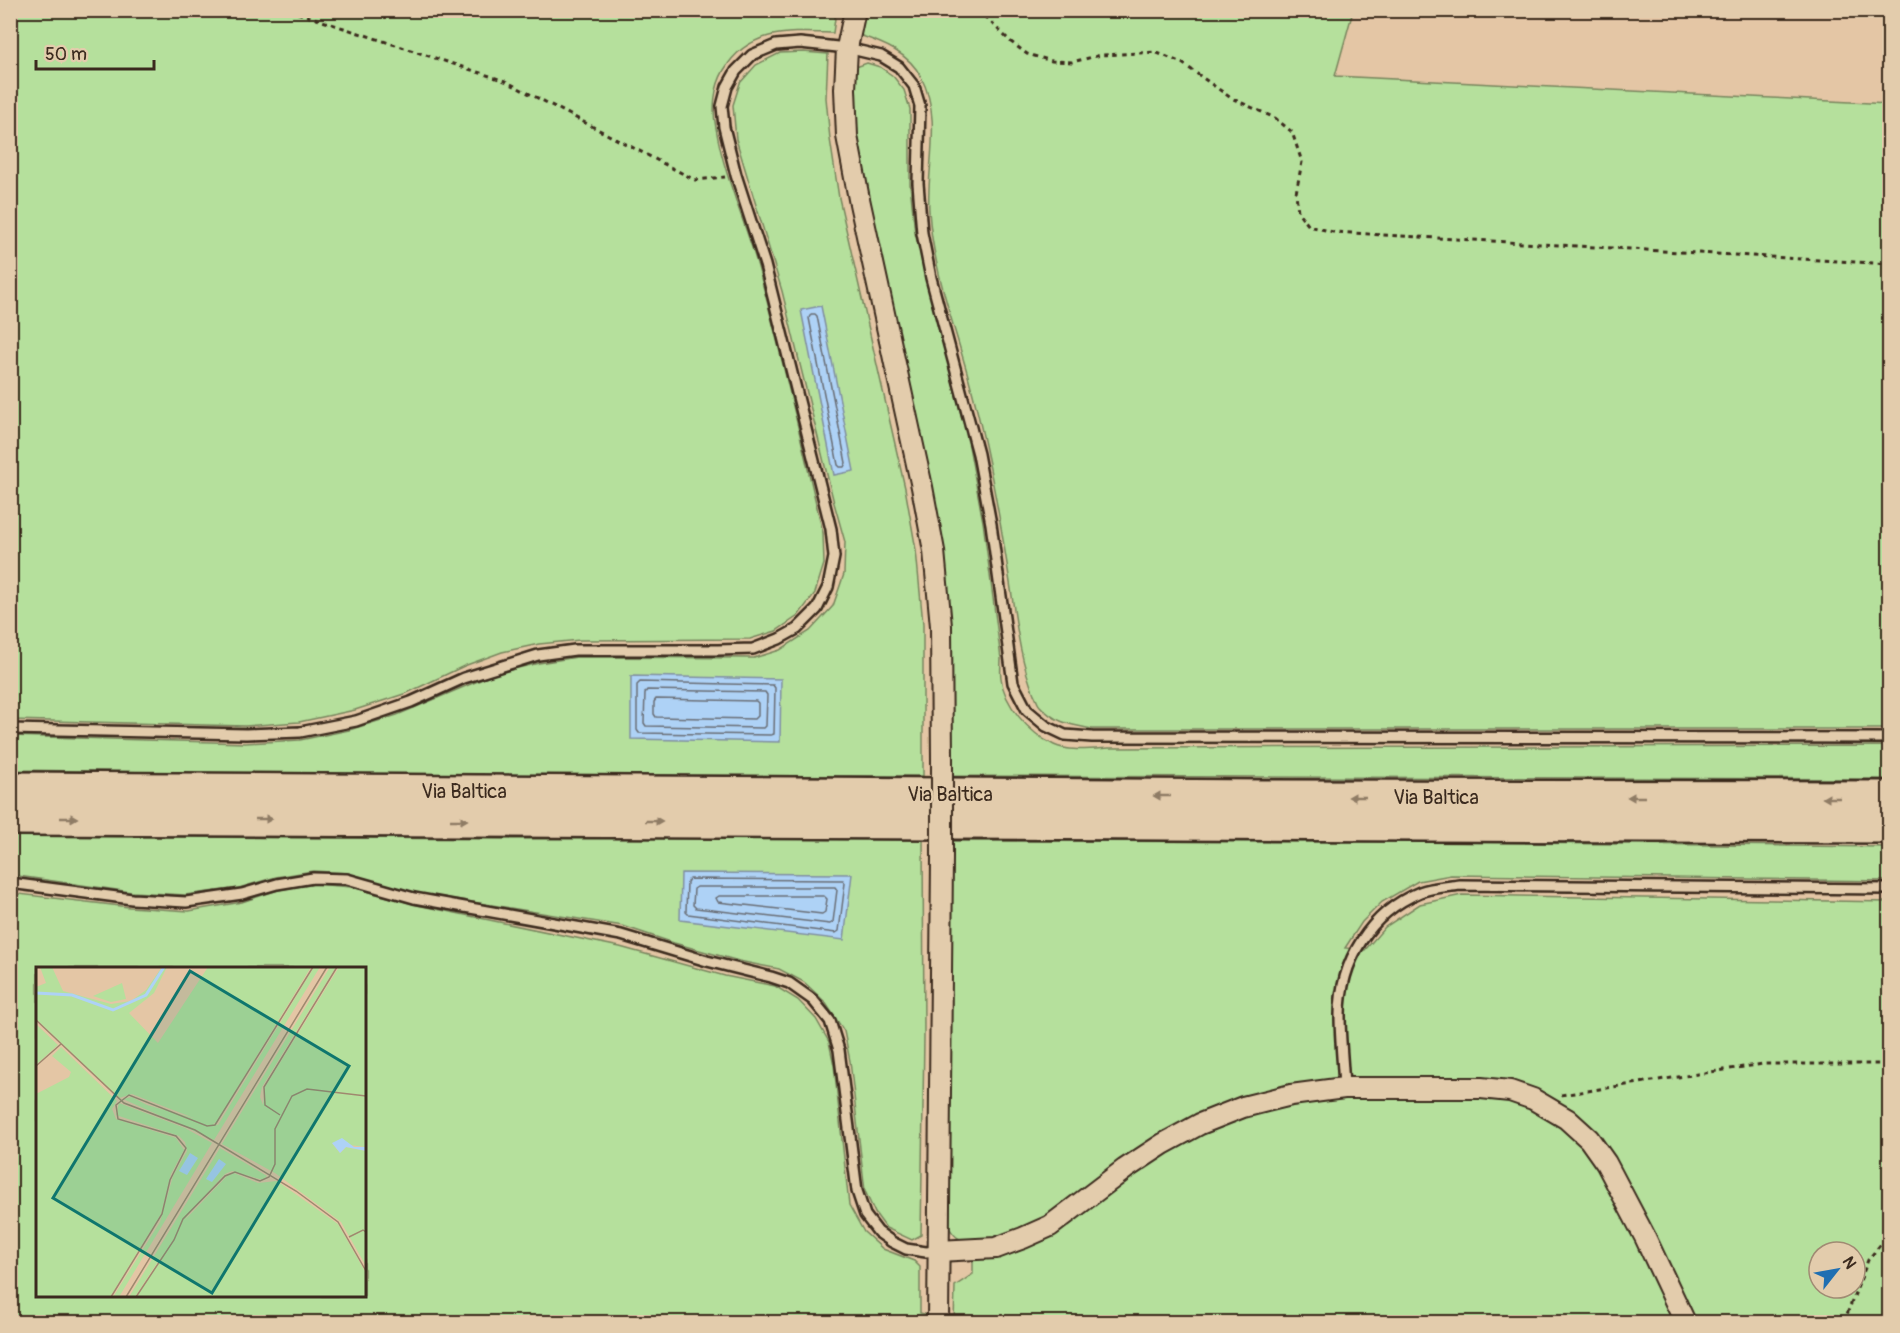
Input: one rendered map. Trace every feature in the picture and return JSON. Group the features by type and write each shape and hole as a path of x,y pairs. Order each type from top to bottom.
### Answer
{"highway":[{"name":"Via Baltica","path":"10,789 1890,798"},
{"name":"Via Baltica","path":"10,818 1890,826"}],"street":[{"path":"855,10 847,48 845,89 847,136 922,487 934,551 941,626 942,858 938,1323"},
{"path":"938,1251 996,1248 1050,1226 1125,1169 1163,1144 1200,1124 1243,1107 1292,1095 1344,1088 1481,1088 1510,1091 1533,1100 1567,1119 1588,1139 1606,1163 1645,1237 1685,1323"}],"lane":[{"path":"10,729 246,734 300,732 356,721 411,702 464,678 538,655 575,651 753,649 779,639 797,628 817,609 828,587 834,557 831,529 765,265 736,175 724,127 722,106 727,87 736,71 752,55 776,45 800,43 847,48 881,56 899,67 914,86 920,106 918,183 922,233 931,278 978,453 991,524 1013,683 1028,710 1046,726 1065,735 1092,737 1890,738"},
{"path":"10,883 132,899 186,902 242,894 278,884 313,878 347,879 414,898 621,935 789,983 813,1000 830,1021 839,1050 857,1191 865,1215 878,1232 906,1249 938,1251"},
{"path":"1344,1088 1340,1014 1343,988 1351,959 1368,929 1392,907 1422,891 1460,885 1890,889"}],"path":[{"path":"289,10 505,81 695,180 736,175"},
{"path":"978,10 1027,54 1052,61 1072,62 1101,55 1155,52 1182,63 1232,99 1275,118 1292,132 1302,162 1296,193 1298,212 1309,226 1332,232 1890,264"},
{"path":"1533,1100 1763,1064 1890,1064"},
{"path":"1844,1323 1868,1260 1890,1233"}],"green space":[{"path":"11,10 836,11 833,33 801,32 772,35 746,46 734,56 724,70 716,91 714,106 720,146 729,181 758,267 823,533 824,564 815,593 798,616 776,631 750,639 580,640 539,644 502,652 464,666 407,693 355,710 299,722 245,726 11,720"},
{"path":"864,11 1353,11 1335,76 1889,104 1889,729 1092,729 1064,722 1046,712 1038,703 1024,664 987,453 935,255 929,211 932,126 928,93 910,61 886,45 859,35"},
{"path":"780,53 828,54 826,98 839,198 905,488 916,550 923,624 923,776 303,774 11,770 11,736 245,743 300,740 349,730 397,715 497,673 539,663 577,657 754,658 780,650 810,631 833,606 844,574 845,542 782,291 736,139 733,105 740,83 756,65"},
{"path":"867,63 880,67 893,76 904,90 910,109 910,184 915,233 969,446 983,522 1003,688 1019,717 1045,740 1066,749 1081,750 1109,748 1889,746 1889,779 951,776 951,622 942,540 861,162 855,83 856,67"},
{"path":"10,836 923,840 924,1037 921,1235 912,1240 886,1228 875,1213 865,1191 850,1061 844,1031 825,1002 804,982 779,969 739,961 623,926 416,893 347,873 313,871 276,877 239,888 185,895 131,892 11,875"},
{"path":"952,841 1437,842 1889,847 1889,881 1451,875 1418,881 1382,902 1362,922 1345,948 1365,950 1385,927 1420,904 1462,895 1889,902 1889,1322 954,1322 955,1286 973,1274 973,1241 958,1238 949,1227"},
{"path":"313,884 352,887 417,905 620,947 725,976 775,986 798,1000 816,1019 829,1042 834,1065 849,1205 864,1232 883,1249 914,1261 920,1267 920,1313 929,1315 929,1322 11,1322 11,893 129,907 189,911 242,902 278,890"}],"water":[{"path":"821,306 854,471 834,475 801,310"},
{"path":"631,676 781,679 780,742 631,739"},
{"path":"681,873 852,874 844,940 680,920"}]}
